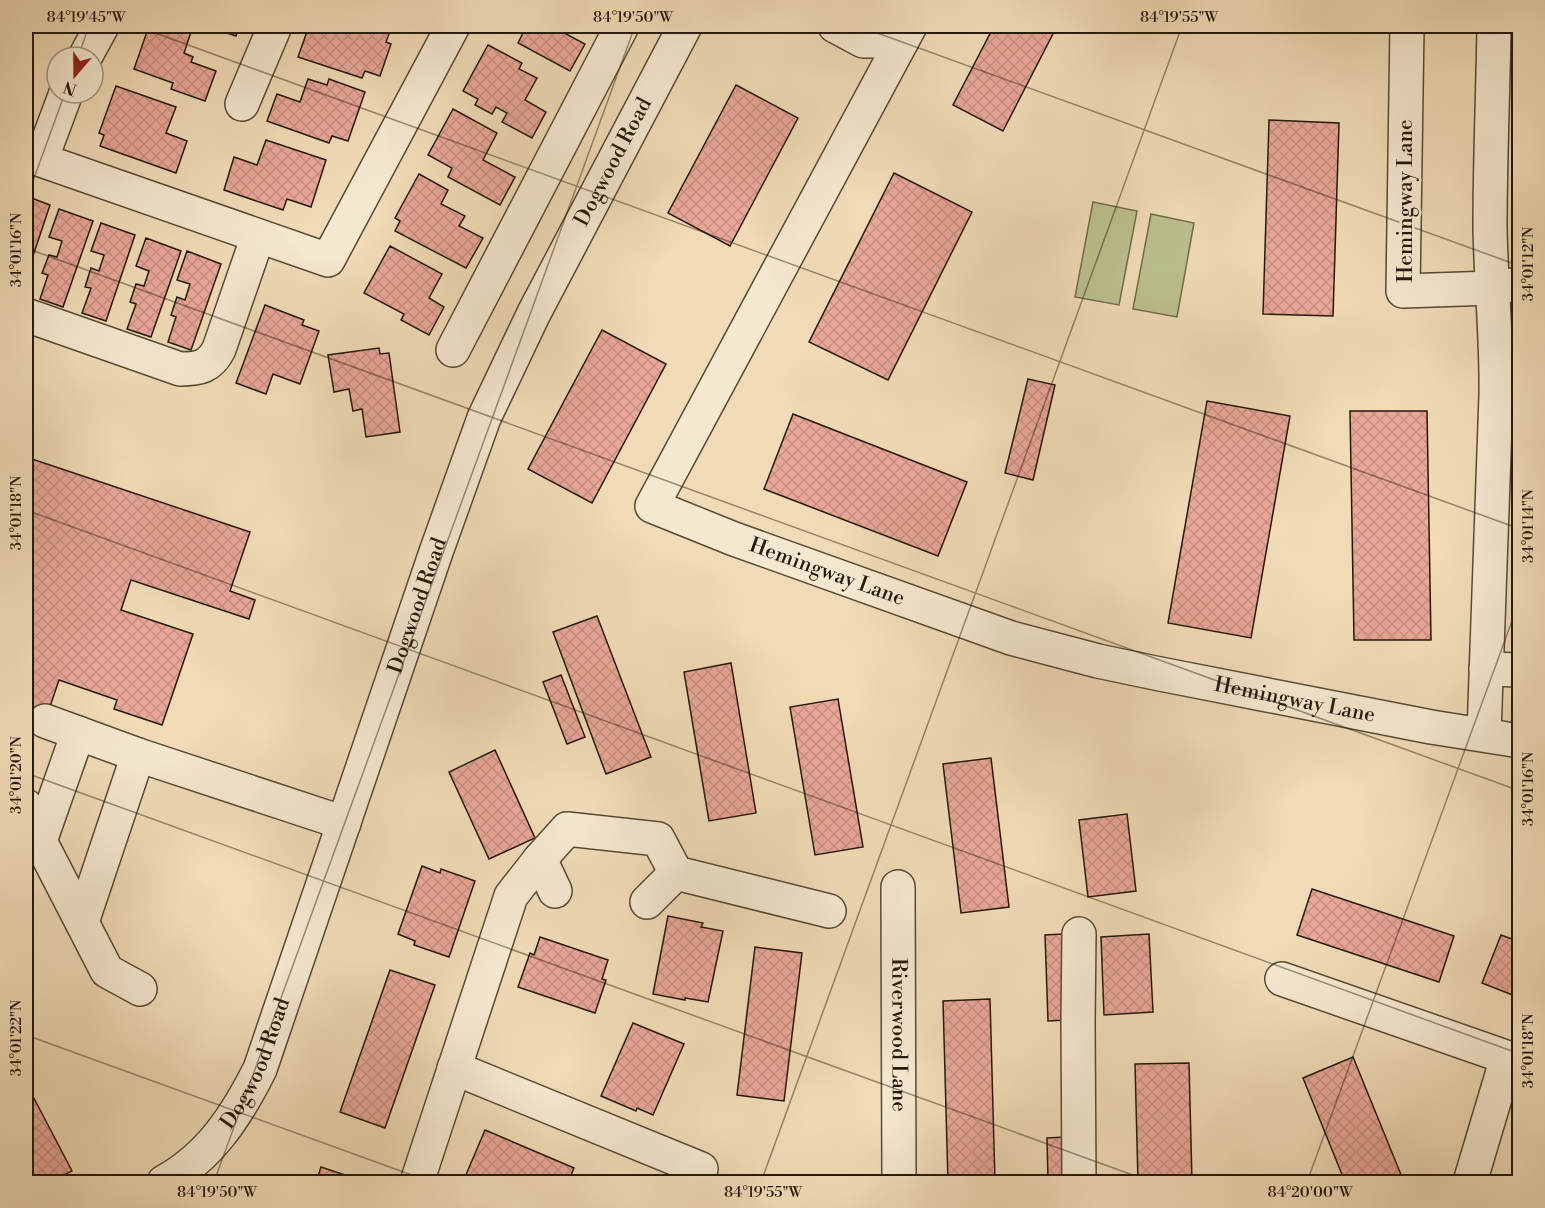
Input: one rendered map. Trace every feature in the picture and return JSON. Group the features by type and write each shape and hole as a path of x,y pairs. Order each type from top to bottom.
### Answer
{"street":[{"path":"92,45 102,26"},
{"path":"242,104 275,26"},
{"path":"62,105 41,160 328,260 453,26"},
{"path":"453,350 622,26"},
{"name":"Dogwood Road","path":"164,1182 198,1158 224,1131 244,1102 260,1069 484,418 534,313 686,26"},
{"name":"Hemingway Lane","path":"835,26 863,41 901,31"},
{"name":"Hemingway Lane","path":"1407,26 1403,291 1506,286"},
{"path":"1484,734 1486,669 1508,348 1506,286 1490,226 1494,26"},
{"name":"Hemingway Lane","path":"901,31 652,506 734,539 1011,638 1098,661 1155,673 1431,727 1520,741"},
{"path":"26,315 180,369 196,369 214,359 219,349 258,236"},
{"path":"1486,669 1520,670"},
{"path":"45,721 138,755 344,823"},
{"path":"40,841 78,733"},
{"path":"82,922 138,755"},
{"path":"26,806 40,841 107,971 140,989"},
{"path":"417,1182 512,896 540,859 567,829 658,839 676,873 829,911"},
{"path":"540,859 555,891"},
{"path":"647,902 676,873"},
{"name":"Riverwood Lane","path":"898,887 899,1182"},
{"path":"1079,934 1079,1182"},
{"path":"1282,979 1513,1060 1470,1182"},
{"path":"454,1068 701,1169"}],"green space":[{"path":"1093,202 1137,211 1119,305 1075,297"},
{"path":"1151,214 1194,223 1177,317 1133,309"}],"building":[{"path":"26,26 36,26 32,38 26,35"},
{"path":"149,26 173,26 191,32 184,53 193,57 191,62 216,71 205,101 171,89 173,83 134,69"},
{"path":"206,26 239,26 236,36"},
{"path":"309,26 323,30 324,26 392,26 386,42 391,44 380,76 365,71 362,78 298,57"},
{"path":"509,26 553,26 585,44 570,71 518,43 523,33"},
{"path":"994,26 1057,26 1003,131 953,105"},
{"path":"1202,26 1218,26 1207,33"},
{"path":"488,45 522,63 519,69 537,78 525,100 546,112 532,138 502,122 507,113 496,107 492,114 475,105 478,99 463,91"},
{"path":"308,79 327,85 329,79 365,92 348,141 332,136 329,143 267,121 277,94 300,102"},
{"path":"736,85 798,118 730,246 668,213"},
{"path":"116,86 176,107 166,133 187,141 176,173 100,146 104,135 99,133"},
{"path":"453,109 497,133 483,160 515,177 500,205 448,177 452,168 428,155"},
{"path":"1269,120 1339,123 1333,316 1263,314"},
{"path":"266,140 326,160 311,207 287,199 283,210 224,190 234,157 257,165"},
{"path":"894,173 972,212 888,380 809,342"},
{"path":"419,174 448,190 441,204 465,216 459,226 483,238 466,268 395,231 400,221 395,218"},
{"path":"26,196 50,205 26,277"},
{"path":"59,209 93,221 63,307 40,299 48,275 42,273 49,255 57,257 62,241 49,237"},
{"path":"101,223 135,235 106,321 82,313 91,288 85,287 91,268 99,271 104,255 91,251"},
{"path":"146,238 181,251 151,337 127,329 136,304 130,302 136,284 144,286 149,271 136,266"},
{"path":"390,246 442,274 429,298 444,307 429,335 401,320 404,314 364,293"},
{"path":"187,251 221,264 191,350 168,342 176,317 171,315 177,297 185,300 190,284 177,280"},
{"path":"265,305 304,320 302,325 319,331 300,384 273,374 266,394 236,383"},
{"path":"602,330 666,364 592,503 528,469"},
{"path":"379,348 380,354 389,353 400,432 366,437 362,409 353,411 349,389 334,392 328,355"},
{"path":"1028,379 1055,385 1033,480 1005,473"},
{"path":"1207,401 1290,416 1251,638 1168,623"},
{"path":"1350,411 1427,411 1431,640 1354,640"},
{"path":"793,414 967,482 938,556 764,489"},
{"path":"26,457 250,532 230,591 255,600 249,619 131,580 121,610 193,634 162,725 114,709 117,700 59,680 41,733 26,728"},
{"path":"597,616 651,757 606,774 553,632"},
{"path":"731,663 756,813 709,821 684,672"},
{"path":"561,675 585,737 567,744 543,682"},
{"path":"838,699 863,847 815,855 790,707"},
{"path":"495,750 535,838 489,859 449,772"},
{"path":"991,758 1009,907 961,913 943,764"},
{"path":"1127,814 1136,891 1088,897 1079,820"},
{"path":"422,866 440,873 441,869 475,881 449,957 414,945 415,941 398,934"},
{"path":"1312,889 1454,936 1439,982 1297,935"},
{"path":"668,916 703,923 701,927 723,931 708,1002 653,994"},
{"path":"1063,934 1066,1020 1048,1021 1045,935"},
{"path":"1149,934 1153,1012 1104,1015 1101,937"},
{"path":"1501,935 1520,942 1520,998 1482,983"},
{"path":"540,937 608,960 602,979 606,980 595,1013 518,987 530,953 534,955"},
{"path":"755,947 802,953 784,1101 737,1095"},
{"path":"390,970 435,985 385,1128 340,1112"},
{"path":"990,999 995,1182 948,1182 943,1001"},
{"path":"633,1023 684,1044 653,1115 637,1108 636,1111 601,1096"},
{"path":"1353,1057 1404,1182 1345,1182 1303,1078"},
{"path":"1189,1063 1192,1182 1138,1182 1135,1064"},
{"path":"26,1083 72,1171 50,1182 26,1182"},
{"path":"485,1130 574,1168 568,1182 478,1182 465,1177"},
{"path":"1065,1137 1067,1180 1048,1181 1047,1138"},
{"path":"321,1167 366,1182 316,1182"}]}
